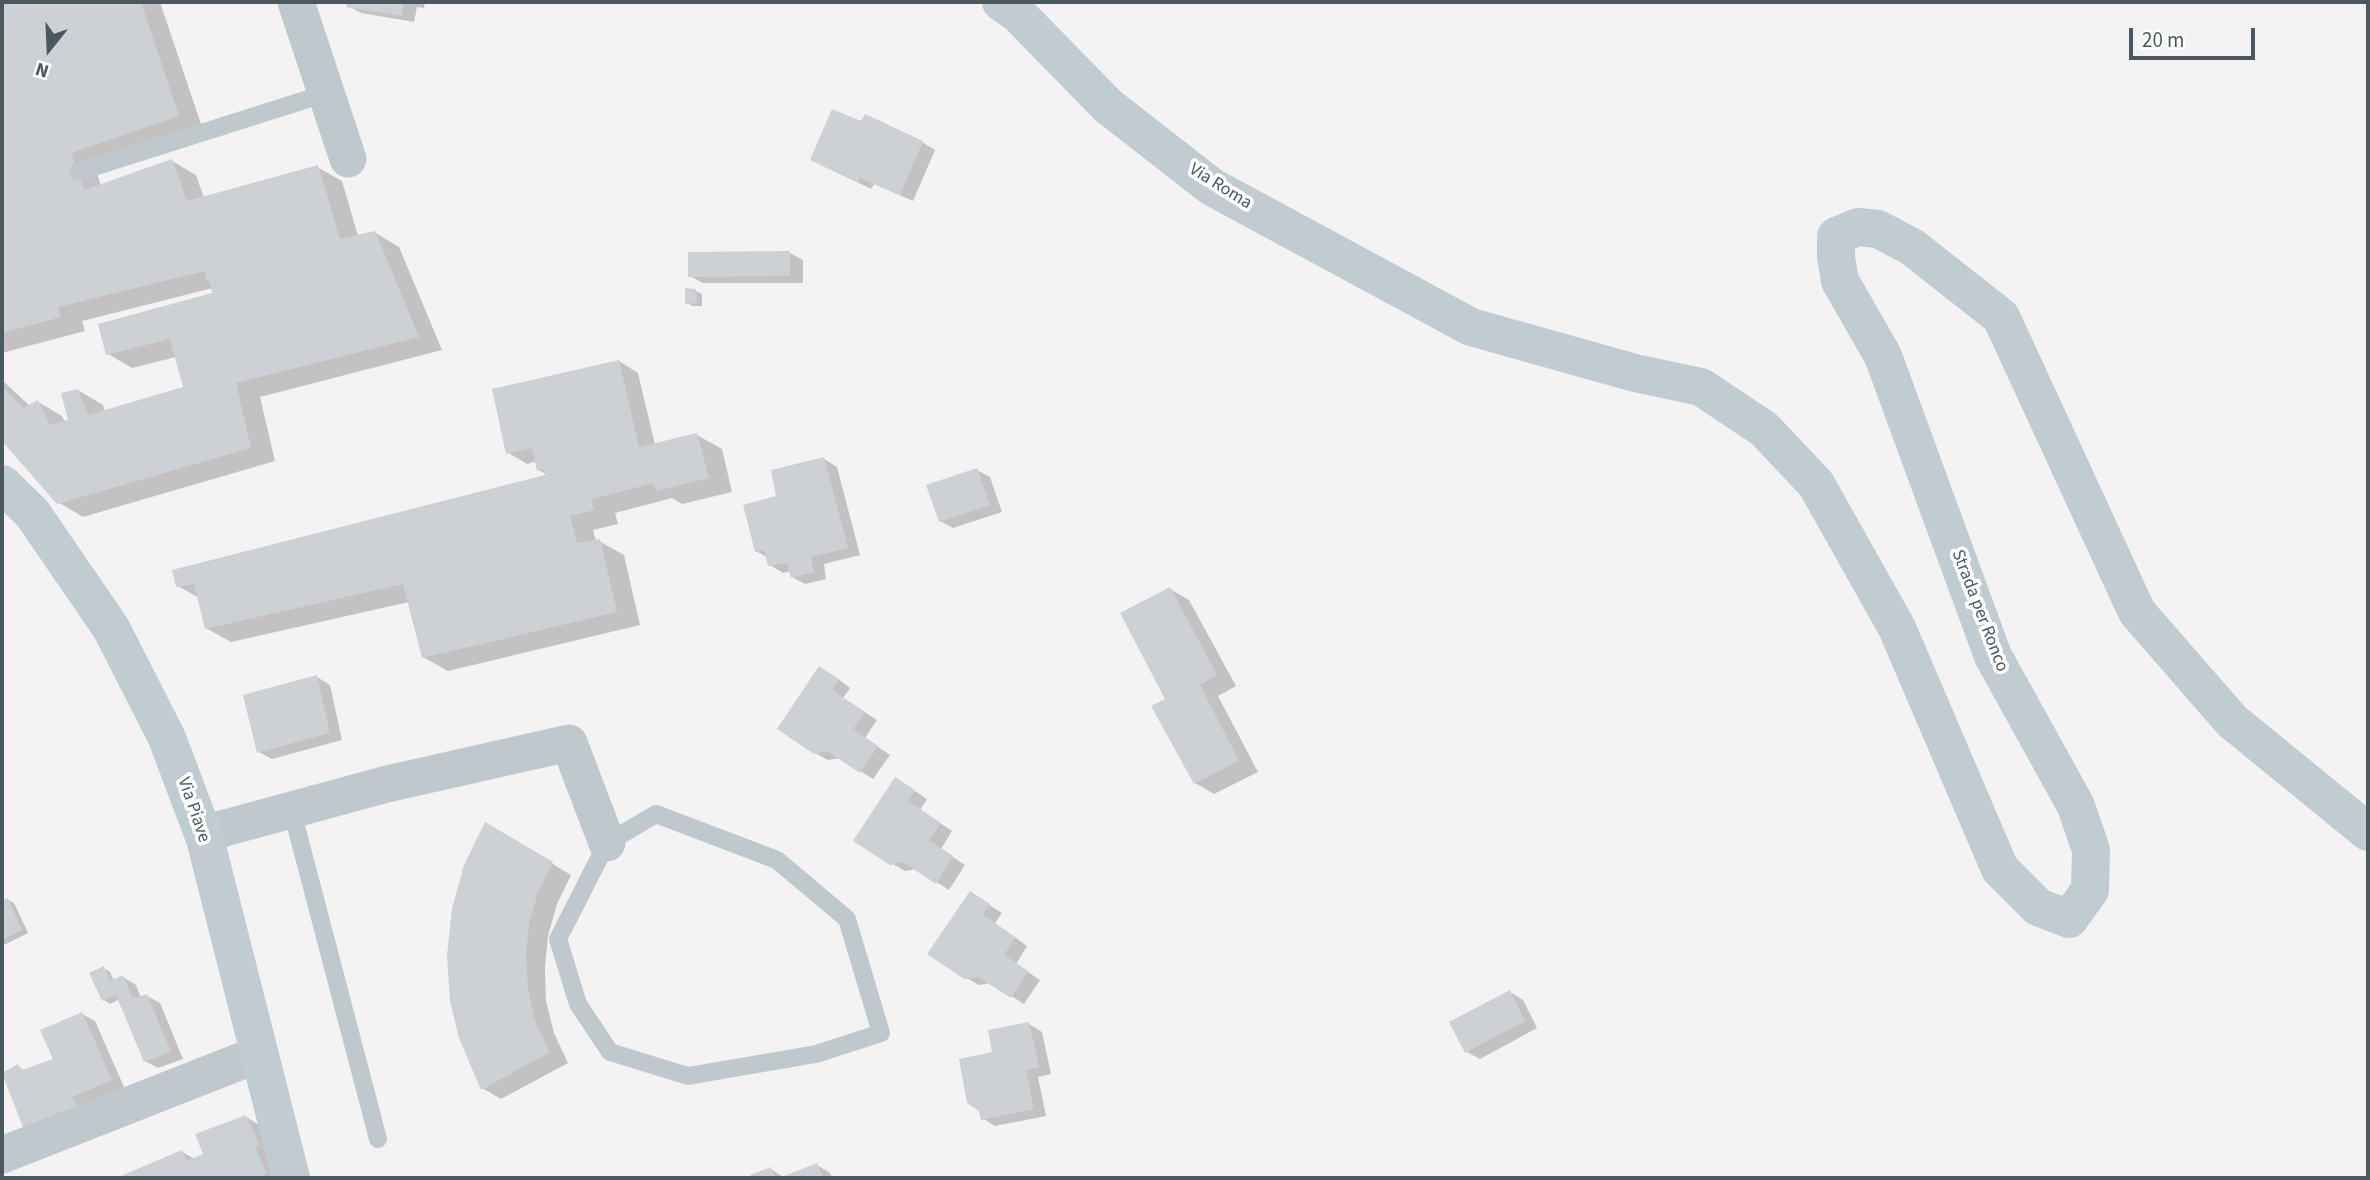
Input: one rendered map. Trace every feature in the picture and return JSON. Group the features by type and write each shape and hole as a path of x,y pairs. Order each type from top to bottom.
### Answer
{"street":[{"path":"296,2 348,159"},
{"name":"Via Roma","path":"1001,2 1018,14 1108,106 1212,187 1471,327"},
{"name":"Strada per Ronco","path":"1471,327 1635,373 1700,387 1764,429 1816,484 1897,628 2000,869 2038,907 2069,919 2090,890 2091,850 2076,806 1993,656 1883,356 1840,281 1836,236 1858,227 1878,229 1912,247 2001,317 2137,612 2232,722 2368,832"},
{"name":"Via Piave","path":"2,484 32,513 111,628 167,738 204,835 291,1178"},
{"path":"204,835 387,784 569,743 607,844"},
{"path":"2,1155 259,1054"}],"lane":[{"path":"78,172 327,93"},
{"path":"292,811 378,1139"},
{"path":"656,814 777,860 847,919 881,1032 816,1054 688,1076 610,1052 578,1004 558,939 607,844 656,814"}],"building":[{"path":"2,2 141,2 179,116 71,153 84,190 172,159 187,201 318,165 340,239 375,231 419,337 236,383 251,448 57,504 2,441 2,433 5,430 2,427 2,386 23,408 38,400 50,425 68,420 61,393 78,389 88,415 183,387 170,339 106,355 98,324 212,293 205,271 58,307 61,317 2,333"},
{"path":"347,2 404,2 401,16 346,7"},
{"path":"832,109 861,121 865,114 923,141 900,195 860,178 858,183 810,160"},
{"path":"790,251 790,276 688,277 688,252"},
{"path":"685,288 696,289 697,303 685,304"},
{"path":"619,360 639,447 697,433 709,478 656,491 654,483 591,499 594,510 570,516 577,543 600,539 617,612 422,658 403,584 205,629 194,584 176,587 172,570 545,475 545,470 537,471 532,448 506,454 492,389"},
{"path":"824,457 848,548 811,557 814,572 791,578 787,563 768,566 764,550 755,552 743,505 776,496 771,470"},
{"path":"977,468 990,505 939,522 926,485"},
{"path":"1170,587 1217,675 1200,685 1239,761 1194,784 1151,706 1165,699 1120,613"},
{"path":"819,666 839,679 832,690 865,712 853,729 878,746 860,773 827,751 814,754 777,729"},
{"path":"317,675 330,733 257,753 243,695"},
{"path":"895,777 915,790 908,801 941,823 929,840 953,856 936,884 903,862 890,865 853,841"},
{"path":"485,822 553,862 538,892 529,924 526,956 528,989 535,1021 550,1052 481,1090 459,1038 450,1001 447,955 452,909 464,865"},
{"path":"970,891 990,904 983,915 1015,937 1004,955 1028,971 1011,998 978,977 964,979 927,954"},
{"path":"8,898 22,930 2,940 2,901"},
{"path":"104,966 110,981 123,975 133,999 147,994 171,1052 144,1062 116,995 102,1001 89,973"},
{"path":"1510,990 1525,1021 1465,1053 1449,1022"},
{"path":"82,1012 112,1080 72,1097 80,1112 26,1135 2,1073 18,1064 22,1070 53,1059 40,1030"},
{"path":"1029,1022 1039,1067 1026,1070 1034,1109 981,1120 979,1111 967,1103 959,1059 992,1052 988,1030"},
{"path":"246,1115 259,1144 255,1148 267,1173 256,1178 116,1178 182,1150 187,1161 203,1154 195,1134"},
{"path":"817,1163 823,1178 779,1178"},
{"path":"771,1167 775,1178 751,1178 750,1175"}]}
